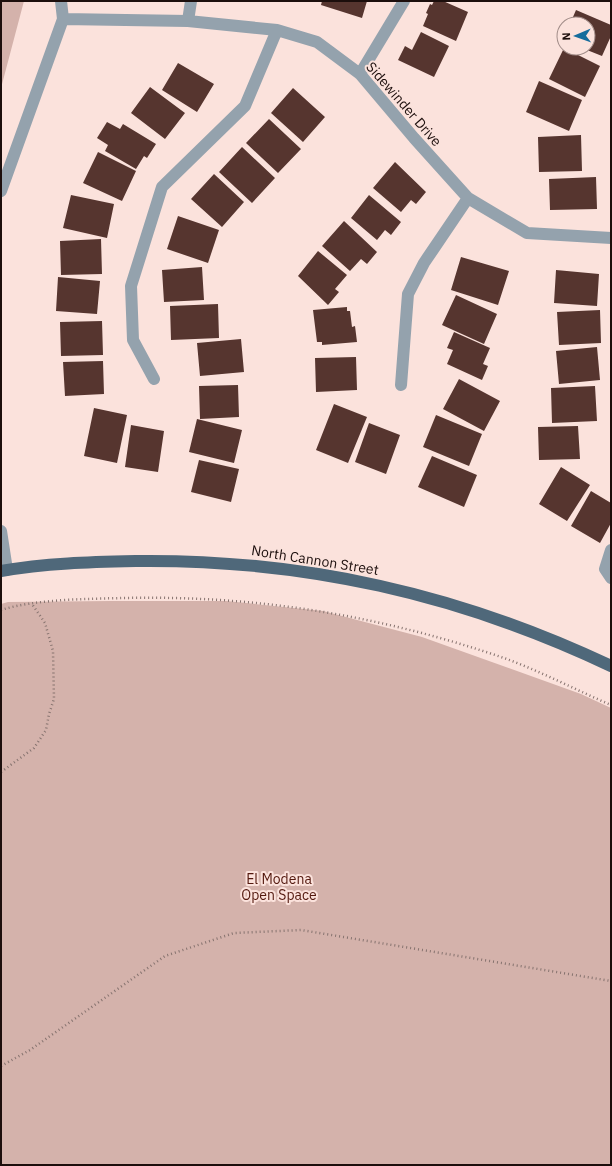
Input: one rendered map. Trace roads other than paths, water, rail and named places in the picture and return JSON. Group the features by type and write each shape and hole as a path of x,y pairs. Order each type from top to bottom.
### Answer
{"main road":[{"name":"North Cannon Street","path":"4,570 97,562 166,561 238,564 299,570 361,580 426,596 474,611 532,632 611,666"}],"street":[{"path":"1,191 63,19 61,1"},
{"path":"188,21 191,1"},
{"path":"360,74 404,1"},
{"name":"Sidewinder Drive","path":"63,19 188,21 277,30 317,42 360,74 414,138 468,198 527,234 611,238"},
{"path":"154,379 133,340 131,286 162,187 245,106 277,30"},
{"path":"400,385 408,294 424,263 468,198"},
{"path":"1,531 4,570"},
{"path":"611,550 605,569 611,578"}],"park label":[{"name":"El Modena Open Space","path":"279,888"}]}
